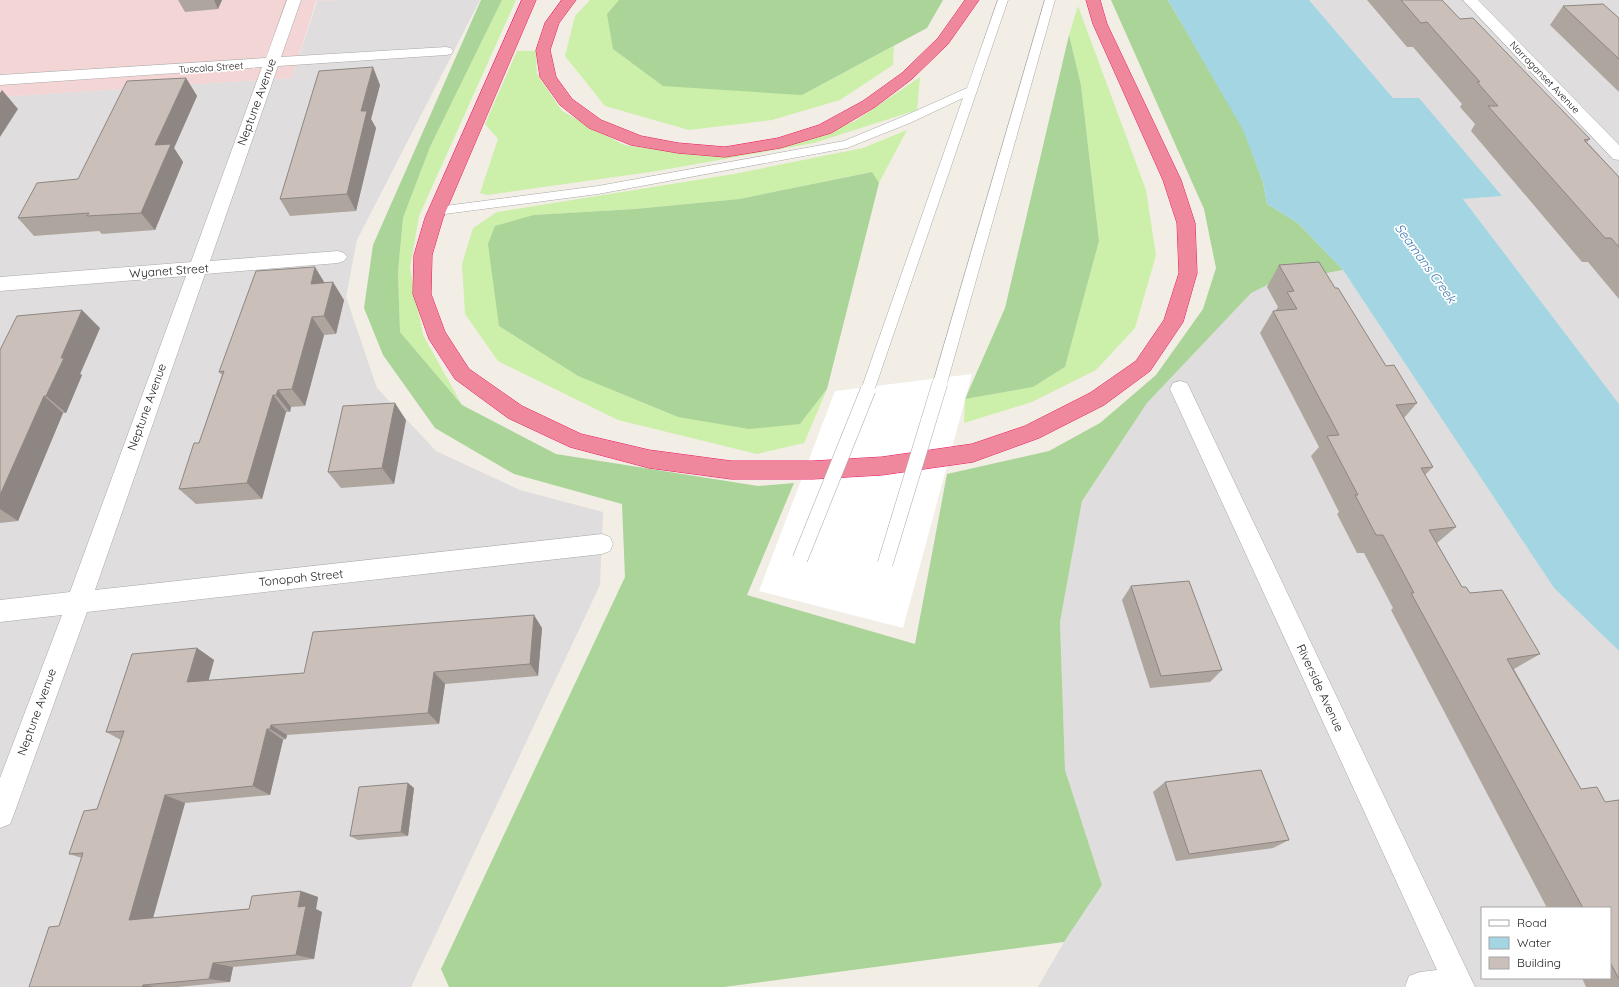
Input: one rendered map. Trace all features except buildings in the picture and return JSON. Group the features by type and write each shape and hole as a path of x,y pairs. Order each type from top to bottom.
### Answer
{"highway":[{"path":"529,0 437,211 423,255 422,294 436,334 462,374 516,412 577,441 648,459 731,470 812,470 859,467 973,453 1032,432 1097,399 1143,366 1173,322 1188,273 1186,223 1172,180 1100,24 1093,0"},
{"path":"569,0 552,23 543,50 548,77 566,102 595,124 637,141 678,148 724,152 780,143 825,129 869,104 907,76 943,41 972,0"}],"street":[{"name":"Neptune Avenue","path":"0,814 78,603 294,0"},
{"name":"Narraganset Avenue","path":"1470,0 1618,153"},
{"name":"Tuscala Street","path":"0,80 446,51"},
{"name":"Wyanet Street","path":"0,284 338,257"},
{"name":"Riverside Avenue","path":"1180,389 1459,984"},
{"name":"Tonopah Street","path":"0,610 78,603 602,544"},
{"path":"1420,987 1459,984"}],"lane":[{"path":"800,559 868,390 1003,0"},
{"path":"885,564 940,383 1050,0"},
{"path":"437,211 598,190 847,144 906,120 972,90"}],"shaded area":[{"path":"0,0 339,0 316,1 292,78 0,97"},
{"path":"480,0 357,240 346,297 377,388 436,451 520,490 603,512 600,585 411,987 0,987 0,97 292,78 317,1"},
{"path":"1309,0 1619,0 1619,404 1463,199 1501,196 1393,98"},
{"path":"1343,270 1554,588 1619,651 1619,987 1038,987 1064,942 1102,885 1065,771 1060,622 1082,501 1147,403 1251,292 1269,284"}],"green space":[{"path":"481,0 502,0 430,147 403,218 398,272 400,332 462,405 556,454 758,486 794,483 747,595 915,644 947,474 1049,451 1100,423 1156,375 1203,309 1216,268 1204,209 1111,0 1168,0 1244,130 1263,182 1267,204 1298,223 1343,270 1269,284 1251,293 1147,403 1082,501 1060,622 1065,770 1102,885 1064,942 724,987 449,987 441,969 625,577 622,504 514,474 435,428 383,355 364,308 373,245"},
{"path":"502,0 516,0 419,216 410,268 423,335 462,405 400,332 398,272 403,218 430,147"},
{"path":"590,0 619,0 607,14 802,95 894,46 893,65 840,100 772,120 689,130 605,106 565,56 575,16"},
{"path":"619,0 943,0 927,28 802,95 663,86 613,49 607,14"},
{"path":"1078,6 1146,190 1156,255 1135,328 1096,370 1032,402 964,423 965,399 1033,387 1065,367 1099,241 1081,85 1069,35"},
{"path":"1069,35 1081,85 1099,241 1065,367 1033,387 965,399 1005,308"},
{"path":"517,51 536,51 537,74 562,111 624,145 710,156 741,153 814,137 855,121 920,77 917,110 814,143 657,171 487,195 480,193 498,139 485,124"},
{"path":"907,130 879,183 871,172 739,199 635,209 534,215 499,326 578,376 678,417 800,424 827,389 804,443 757,454 618,420 498,361 465,314 462,264 473,228 497,212 734,174 863,148"},
{"path":"872,172 879,183 827,389 800,424 749,429 678,417 578,376 499,326 488,244 495,226 534,215 635,209 739,199"}],"water":[{"name":"Seamans Creek","path":"1168,0 1309,0 1393,98 1419,98 1502,196 1463,199 1619,404 1619,651 1554,588 1343,270 1298,223 1267,204 1263,182 1243,130"}],"pier":[{"path":"972,374 903,628 759,591 835,391"}]}
